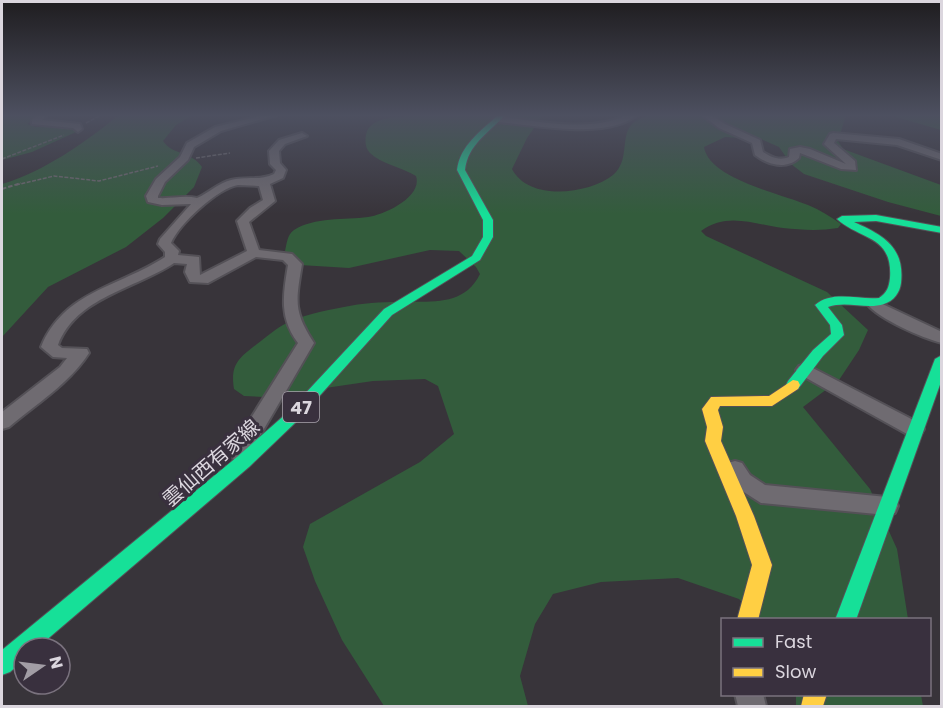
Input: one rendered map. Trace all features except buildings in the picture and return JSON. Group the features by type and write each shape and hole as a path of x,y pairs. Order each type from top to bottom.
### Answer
{"street":[{"path":"188,148 182,160 160,180 152,200 158,203 188,198 198,202"},
{"path":"171,259 172,251 164,244 166,236 179,226 198,202 212,197 224,186 232,183 264,183 279,176 281,170 275,164 274,151 277,148"},
{"name":"雲仙西有家線","path":"2,664 243,462 292,417 388,312 476,258 488,237 488,220 461,170 461,161 468,148"},
{"path":"758,148 758,153 766,159 779,162 790,161 794,158 793,151 796,149 803,150 837,167 852,168 851,163 834,148"},
{"path":"916,148 942,157"},
{"path":"254,253 243,220 269,201 264,183"},
{"path":"887,506 761,494 751,489 737,474 715,427 710,409 716,401 759,402 778,399 823,347 837,335 836,325 821,305 827,300 837,298 883,304 890,300 897,286 894,252 885,243 842,219 854,216 942,230"},
{"path":"2,422 66,371 81,353 59,353 49,347 58,326 75,311 101,294 156,269 171,259 194,260 192,272 195,279 203,279 254,253 287,256 295,264 289,304 294,329 306,343 244,445 243,462"},
{"path":"873,304 893,316 942,338"},
{"path":"846,618 914,429 942,359"},
{"path":"805,370 914,429"},
{"path":"715,427 713,441 745,516 762,565 748,618"}],"path":[{"path":"2,159 36,148"},
{"path":"2,189 45,177 61,176 89,182 99,181 182,160 230,153"}],"green space":[{"path":"2,148 41,148 32,152 2,160"},
{"path":"74,148 170,148 192,158 202,167 194,187 163,218 126,247 48,287 2,337 2,184 34,172"},
{"path":"522,148 512,169 520,180 532,187 560,192 589,187 613,175 621,163 624,148 704,148 709,158 732,177 808,205 841,224 838,228 804,230 731,220 711,225 701,231 706,236 827,292 868,330 859,350 839,380 803,407 870,489 897,549 908,618 757,618 739,599 678,578 601,582 553,594 535,624 520,676 528,706 384,706 342,640 315,581 303,547 310,524 420,462 454,434 438,386 425,379 373,381 264,397 244,396 234,389 233,380 237,362 245,353 283,325 321,312 351,306 385,302 445,300 465,292 480,274 459,251 430,250 349,268 300,265 285,251 290,234 302,226 320,221 375,216 401,204 414,191 417,184 416,176 375,157 367,149"},
{"path":"780,148 842,148 941,185 941,216 888,202 804,174 791,164"},
{"path":"796,696 921,696 923,706 796,706"}],"traffic: fast":[{"path":"2,664 243,462 292,417 388,312 476,258 488,237 488,220 461,170 462,161 469,148"},
{"path":"793,385 818,353 838,335 836,325 821,305 846,300 882,301 890,296 895,286 894,259 885,243 842,219 876,218 942,230"},
{"path":"846,618 942,359"}],"traffic: slow":[{"path":"748,618 762,565 745,516 713,441 715,427 710,409 716,401 772,401 793,385"},
{"path":"812,706 815,696"}]}
